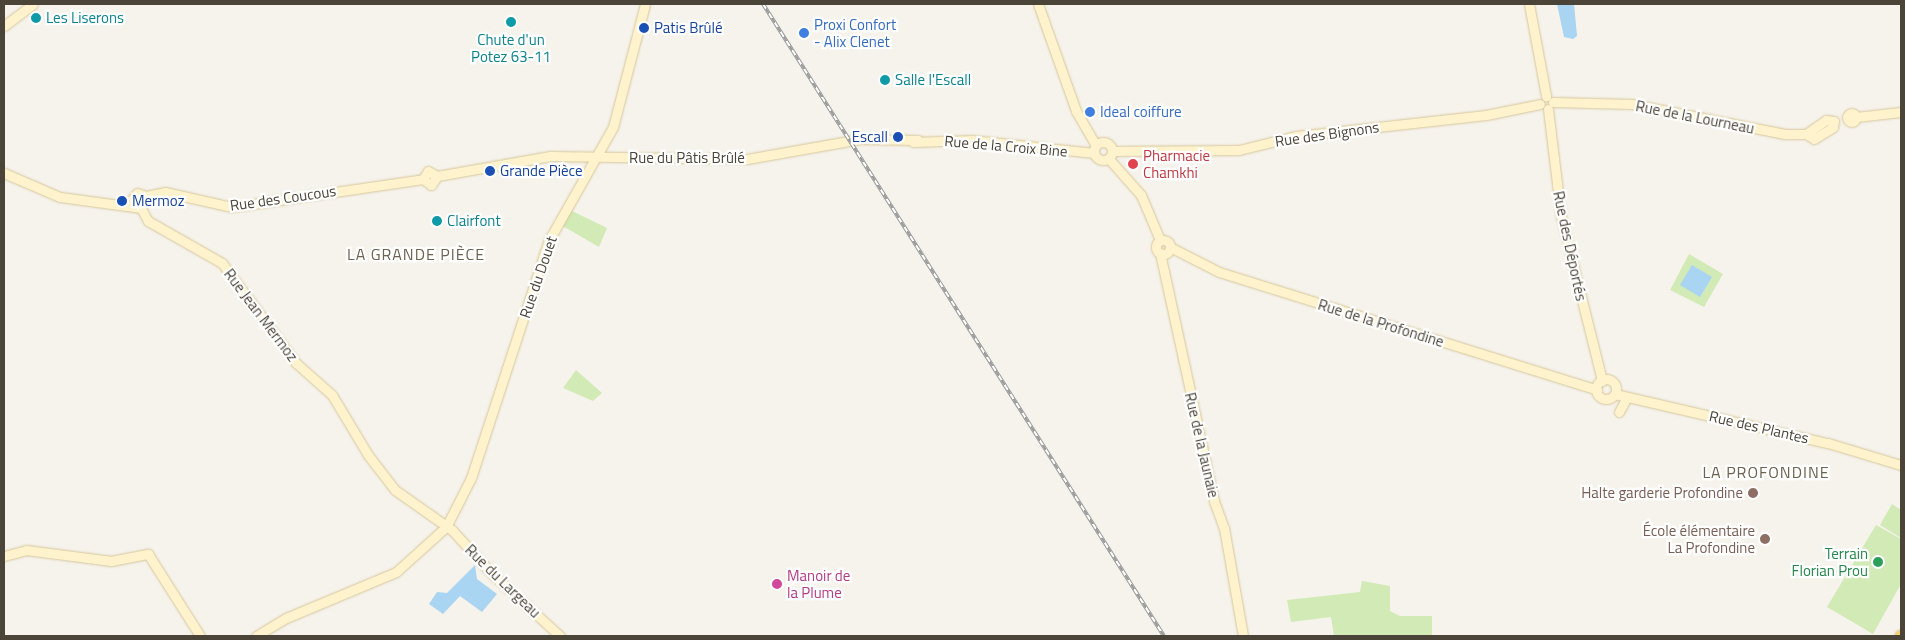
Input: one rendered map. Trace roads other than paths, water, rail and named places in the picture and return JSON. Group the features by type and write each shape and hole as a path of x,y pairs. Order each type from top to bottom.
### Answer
{"street":[{"path":"4,26 33,4"},
{"name":"Rue du Douet","path":"446,527 480,452 549,240 600,156 614,121 645,4"},
{"path":"1038,4 1076,111 1100,160 1111,155"},
{"name":"Rue des Déportés","path":"1529,4 1547,102 1561,216 1602,381"},
{"name":"Rue de la Lourneau","path":"1547,102 1632,104 1785,134 1806,134 1826,120 1834,121 1901,112"},
{"name":"Rue des Bignons","path":"1111,155 1239,150 1296,136 1486,114 1547,102"},
{"name":"Rue de la Croix Bine","path":"857,142 972,140 1095,149"},
{"name":"Rue du Pâtis Brûlé","path":"600,156 747,159 834,144 857,142"},
{"path":"1095,149 1106,142 1111,155 1139,193 1160,240"},
{"name":"Rue des Coucous","path":"135,204 137,193 146,196 165,192 232,207 423,179 428,171 437,176 542,156 600,156"},
{"path":"4,173 60,197 113,204 146,204 146,196"},
{"name":"Rue Jean Mermoz","path":"135,204 148,221 207,252 228,269 296,363 332,395 384,478 446,527"},
{"path":"1160,240 1166,240 1170,247 1167,253 1160,254 1156,247 1160,240"},
{"name":"Rue de la Profondine","path":"1170,247 1219,272 1597,390"},
{"name":"Rue de la Jaunaie","path":"1160,254 1214,501 1224,528 1243,636"},
{"path":"1602,381 1613,382 1615,394 1604,399 1597,390 1602,381"},
{"name":"Rue des Plantes","path":"1615,394 1626,399 1828,443 1901,466"},
{"path":"1619,412 1626,399"},
{"path":"256,636 286,618 396,572 446,527"},
{"name":"Rue du Largeau","path":"446,527 560,636"},
{"path":"4,556 26,550 111,561 148,554 200,636"}],"water":[{"path":"1557,4 1574,4 1577,36 1573,39 1564,37"},
{"path":"1692,265 1712,277 1700,297 1680,285"},
{"path":"475,565 477,579 497,594 482,612 460,596 443,614 429,604 437,592 447,593"}],"railway":[{"path":"763,4 1164,636"}],"place":[{"name":"Les Liserons","path":"36,18"},
{"name":"Chute d'un Potez 63-11","path":"511,22"},
{"name":"Patis Brûlé","path":"644,28"},
{"name":"Proxi Confort - Alix Clenet","path":"804,33"},
{"name":"Salle l'Escall","path":"885,80"},
{"name":"Ideal coiffure","path":"1090,112"},
{"name":"Escall","path":"898,137"},
{"name":"Pharmacie Chamkhi","path":"1133,164"},
{"name":"Grande Pièce","path":"490,171"},
{"name":"Mermoz","path":"122,201"},
{"name":"Clairfont","path":"437,221"},
{"name":"Halte garderie Profondine","path":"1753,493"},
{"name":"École élémentaire La Profondine","path":"1765,539"},
{"name":"Terrain Florian Prou","path":"1878,562"},
{"name":"Manoir de la Plume","path":"777,584"}],"district":[{"name":"LA GRANDE PIÈCE","path":"416,254"},
{"name":"LA PROFONDINE","path":"1766,472"}]}
